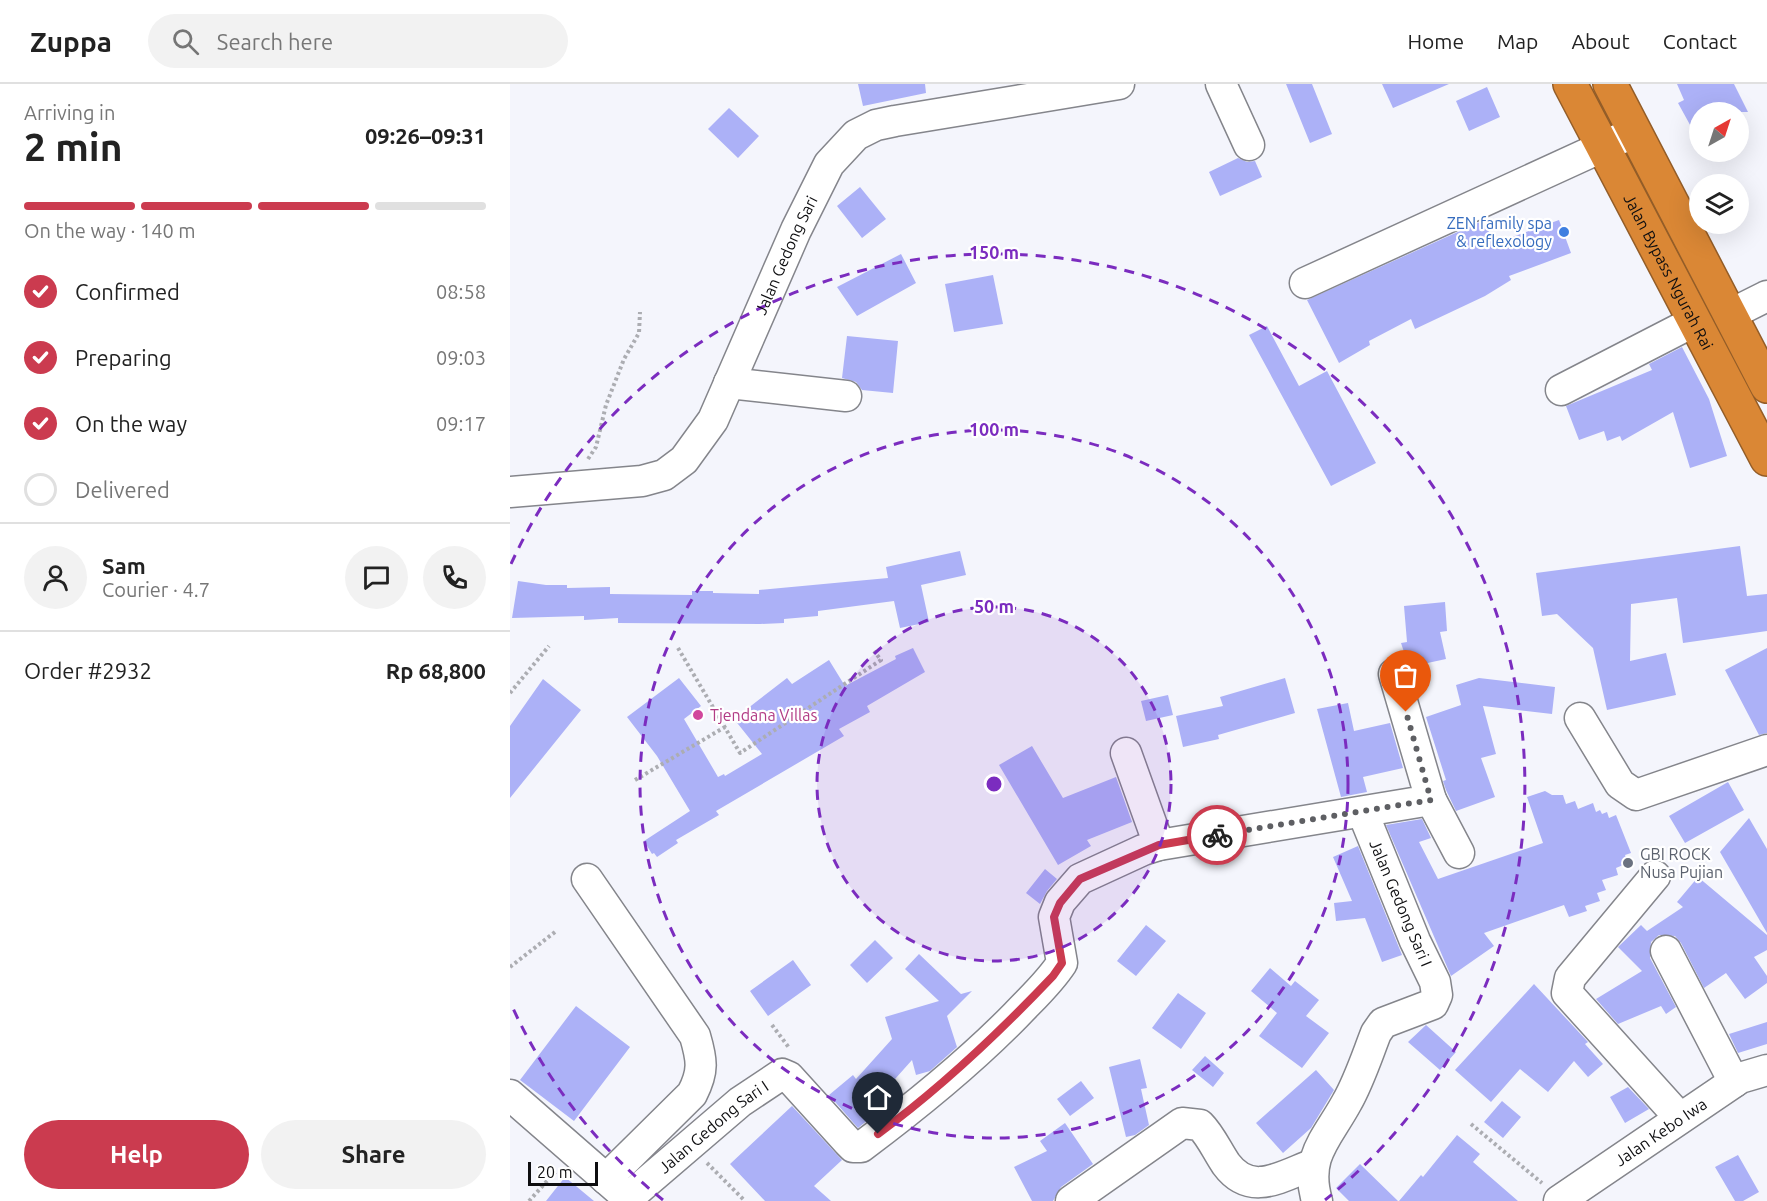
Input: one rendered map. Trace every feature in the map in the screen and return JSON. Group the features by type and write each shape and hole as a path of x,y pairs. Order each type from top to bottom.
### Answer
{"highway":[{"name":"Jalan Bypass Ngurah Rai","path":"1570,84 1767,459"},
{"name":"Jalan Bypass Ngurah Rai","path":"1610,84 1767,386"}],"street":[{"name":"Jalan Gedong Sari","path":"510,492 642,481 664,475 684,460 713,420 796,230 829,164 856,135 876,125 896,121 1119,84"},
{"path":"1221,84 1249,145"},
{"path":"1305,283 1634,132"},
{"path":"1730,315 1767,296"},
{"path":"1561,390 1695,321"},
{"path":"729,383 846,396"},
{"path":"1394,674 1431,800 1459,853"},
{"path":"1580,718 1620,784 1636,795 1767,750"},
{"path":"1126,753 1159,845"},
{"path":"1363,813 1431,800"},
{"name":"Jalan Gedong Sari I","path":"622,1193 690,1145 740,1102 782,1074 789,1077 848,1142 857,1148 861,1147 938,1088 986,1046 1053,976 1062,963 1054,917 1060,903 1080,879 1159,845 1363,813 1435,982 1437,995 1433,1004 1383,1023 1376,1033 1348,1101 1327,1135 1314,1164 1311,1173 1317,1201"},
{"path":"1655,876 1570,978 1566,993 1680,1118"},
{"path":"510,1095 575,1149 622,1193 692,1094 701,1076 700,1055 695,1036 587,879"},
{"path":"1666,951 1734,1082"},
{"name":"Jalan Kebo Iwa","path":"1560,1200 1734,1082 1767,1070"},
{"path":"1071,1201 1182,1123 1200,1125 1227,1165 1247,1182 1264,1183 1314,1164"}],"path":[{"path":"583,464 596,447 606,405 624,359 639,333 640,312"},
{"path":"510,693 549,646"},
{"path":"678,648 740,753 881,660 874,651"},
{"path":"635,780 725,727"},
{"path":"510,967 555,932"},
{"path":"1471,1124 1560,1200"},
{"path":"690,1145 745,1201"},
{"path":"529,1201 575,1149"}],"building":[{"path":"858,84 925,84 926,93 863,106"},
{"path":"1286,84 1312,84 1332,134 1310,143"},
{"path":"1382,84 1449,84 1393,108"},
{"path":"1677,84 1734,84 1743,102 1689,102 1689,123 1678,103 1684,100"},
{"path":"1487,87 1500,117 1469,131 1456,101"},
{"path":"729,108 759,136 738,158 708,129"},
{"path":"1238,158 1247,162 1255,161 1262,177 1220,196 1209,172"},
{"path":"860,187 886,219 862,238 837,206"},
{"path":"1559,220 1571,253 1509,276 1511,280 1485,296 1415,329 1411,319 1369,341 1370,345 1339,363 1307,300 1482,221 1496,243"},
{"path":"901,254 916,283 857,316 837,287"},
{"path":"993,275 1003,324 954,332 945,284"},
{"path":"1267,326 1299,386 1327,371 1376,463 1331,486 1249,335"},
{"path":"847,336 898,341 893,393 862,390 856,382 842,378"},
{"path":"1682,347 1709,399 1727,456 1690,468 1673,412 1622,441 1620,436 1607,441 1604,431 1579,440 1566,406 1652,370 1649,364"},
{"path":"1740,546 1747,596 1767,594 1767,631 1683,643 1677,598 1631,604 1630,661 1666,653 1676,695 1607,710 1593,648 1557,614 1542,616 1536,573"},
{"path":"960,551 966,575 921,585 929,622 900,628 894,601 818,611 818,616 784,619 784,623 618,623 618,618 584,620 584,616 512,618 518,581 567,585 567,588 610,587 610,594 692,595 692,591 713,591 713,593 759,594 759,590 888,578 886,567"},
{"path":"1445,602 1447,631 1440,632 1446,659 1409,667 1401,643 1407,642 1404,606"},
{"path":"913,648 925,672 867,706 870,712 839,729 844,736 716,811 719,815 676,840 678,843 657,857 654,853 652,854 644,841 690,811 657,756 627,717 679,678 701,706 684,719 718,777 724,774 725,776 762,754 734,719 787,678 792,684 829,660 845,686"},
{"path":"1767,648 1767,733 1759,735 1725,670"},
{"path":"1285,678 1295,713 1218,735 1219,739 1183,747 1176,716 1223,706 1220,697"},
{"path":"1479,678 1555,687 1552,714 1483,706 1496,754 1481,758 1495,797 1456,811 1443,781 1446,780 1426,717 1461,705 1456,685"},
{"path":"543,679 581,710 510,798 510,726"},
{"path":"1168,695 1173,715 1146,721 1141,701"},
{"path":"1348,703 1354,731 1390,723 1403,768 1363,777 1367,792 1341,797 1317,709"},
{"path":"1032,746 1063,798 1116,777 1132,822 1087,840 1091,846 1058,865 999,765"},
{"path":"1728,782 1744,810 1685,843 1669,816"},
{"path":"1545,791 1552,795 1563,795 1566,804 1575,801 1578,809 1593,803 1596,812 1600,810 1602,814 1607,812 1609,818 1616,815 1631,853 1625,855 1628,863 1616,868 1618,875 1602,880 1606,890 1597,893 1600,901 1585,906 1587,911 1569,917 1564,905 1484,933 1494,946 1451,976 1386,825 1422,819 1431,838 1419,842 1438,879 1543,843 1527,797"},
{"path":"1749,818 1767,849 1767,933 1720,852"},
{"path":"1358,846 1402,955 1382,962 1365,918 1336,921 1334,903 1352,901 1333,857"},
{"path":"1045,869 1057,879 1040,904 1026,893"},
{"path":"1698,877 1767,935 1767,950 1754,957 1767,976 1767,983 1745,999 1726,973 1704,988 1681,943 1675,936 1659,935 1651,942 1650,958 1676,1007 1666,1014 1661,1006 1618,1024 1596,999 1642,971 1618,947 1641,925 1647,931 1683,907 1677,902"},
{"path":"1146,925 1166,941 1136,976 1117,961"},
{"path":"875,940 893,958 867,983 850,965"},
{"path":"919,954 961,994 972,991 947,1016 957,1047 930,1071 916,1075 912,1060 879,1097 886,1105 858,1128 829,1095 853,1075 856,1079 892,1039 885,1017 939,1001 905,969"},
{"path":"793,960 811,985 768,1016 750,991"},
{"path":"1270,968 1291,986 1295,981 1319,1000 1306,1016 1329,1033 1302,1068 1259,1036 1277,1013 1251,991"},
{"path":"1534,984 1588,1042 1585,1044 1603,1064 1588,1077 1574,1061 1548,1092 1520,1069 1491,1102 1455,1070"},
{"path":"1178,993 1206,1013 1181,1049 1152,1028"},
{"path":"576,1006 630,1047 574,1121 520,1080"},
{"path":"1767,1022 1767,1044 1738,1053 1729,1034"},
{"path":"1426,1025 1456,1052 1440,1070 1408,1042"},
{"path":"1205,1056 1224,1073 1213,1087 1192,1070"},
{"path":"1140,1059 1147,1088 1141,1089 1149,1125 1135,1135 1126,1137 1109,1067"},
{"path":"1316,1070 1334,1090 1311,1128 1283,1153 1256,1123"},
{"path":"1081,1081 1094,1098 1070,1116 1057,1099"},
{"path":"1628,1087 1649,1109 1625,1123 1610,1097"},
{"path":"1502,1101 1521,1117 1503,1138 1484,1122"},
{"path":"792,1106 842,1160 814,1186 831,1201 765,1201 730,1164"},
{"path":"1065,1123 1093,1164 1061,1187 1053,1201 1032,1201 1014,1167 1047,1151 1040,1141"},
{"path":"1457,1135 1480,1154 1473,1162 1518,1201 1399,1201 1421,1175 1423,1177"},
{"path":"1738,1155 1759,1192 1743,1201 1735,1201 1715,1167"},
{"path":"1360,1164 1398,1201 1349,1201 1336,1188"},
{"path":"565,1177 594,1201 546,1201"}],"way so far":[{"path":"1217,835 1363,813 1431,800 1406,712"}],"place":[{"name":"ZEN family spa & reflexology","path":"1564,232"},
{"name":"Tjendana Villas","path":"698,715"},
{"name":"GBI ROCK Nusa Pujian","path":"1628,863"}],"route":[{"path":"878,1134 930,1095 986,1046 1053,976 1062,963 1062,952 1054,917 1060,903 1080,879 1143,850 1217,835"}]}
